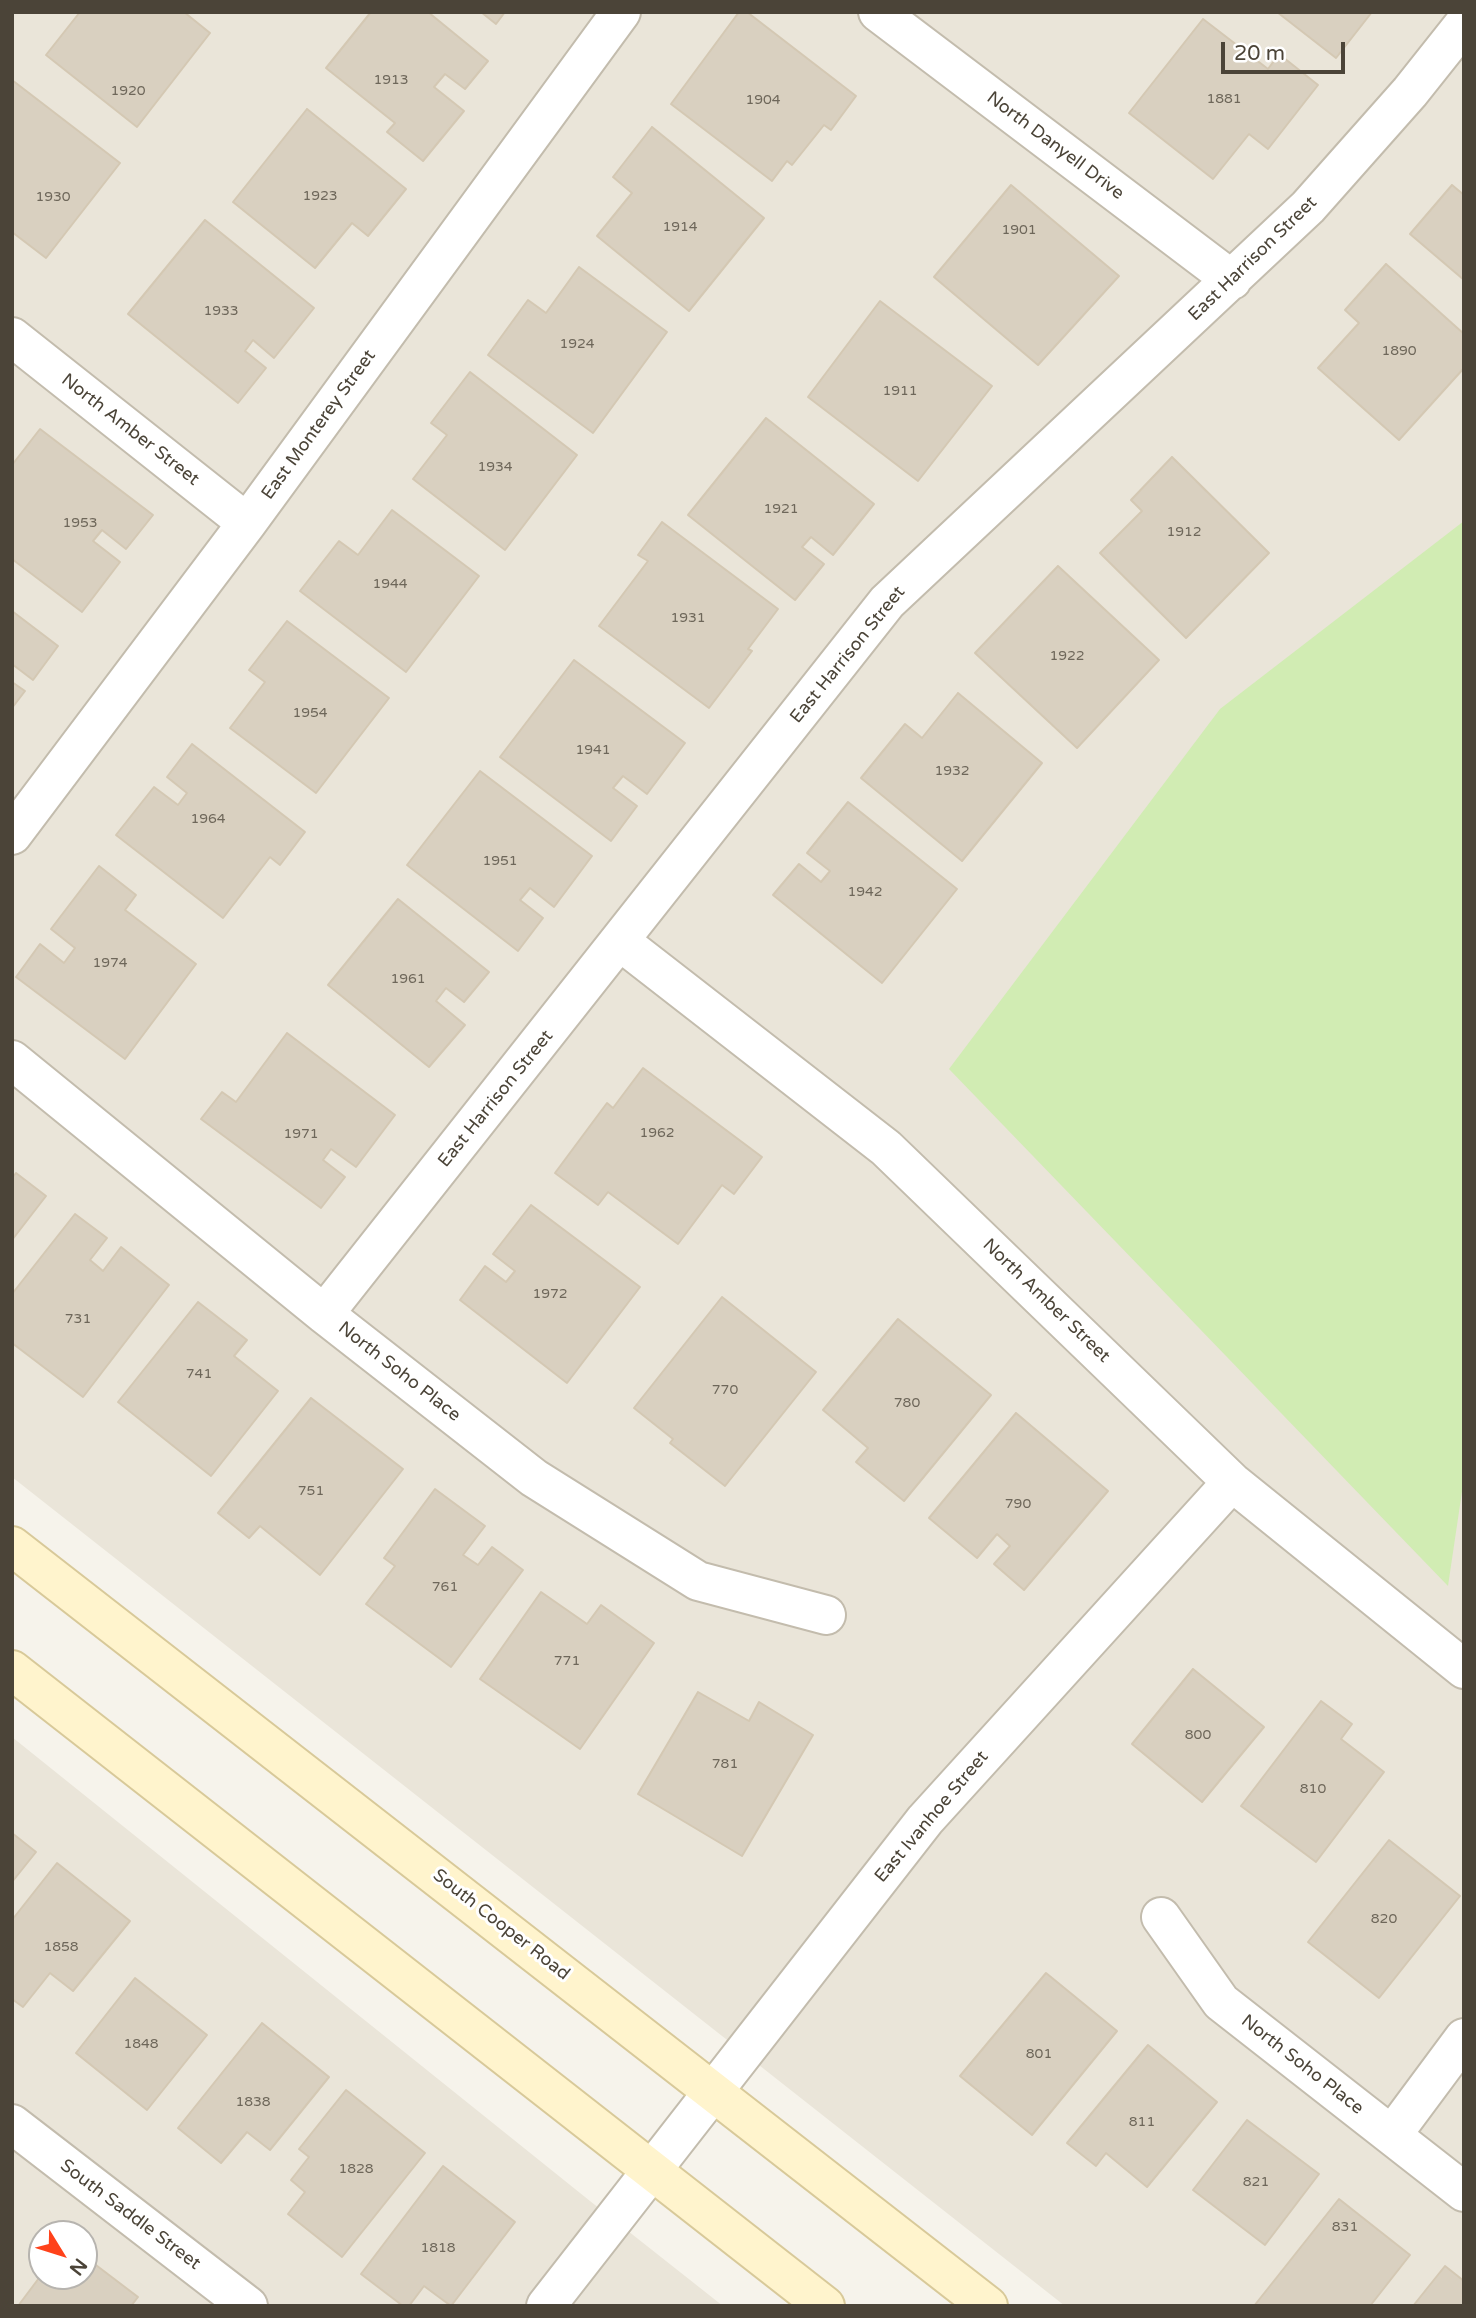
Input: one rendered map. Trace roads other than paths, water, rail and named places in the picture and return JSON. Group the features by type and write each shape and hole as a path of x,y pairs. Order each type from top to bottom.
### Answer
{"main road":[{"name":"South Cooper Road","path":"12,1546 715,2090 988,2306"},
{"path":"12,1670 825,2306"}],"street":[{"name":"East Monterey Street","path":"12,835 247,523 621,12"},
{"name":"North Danyell Drive","path":"878,12 1232,280"},
{"name":"East Harrison Street","path":"324,1314 621,942 887,602 1308,207 1410,92 1464,24"},
{"name":"North Amber Street","path":"12,337 247,523"},
{"name":"North Amber Street","path":"621,942 886,1148 1232,1482 1464,1669"},
{"name":"North Soho Place","path":"12,1060 324,1314 534,1478 698,1581 827,1615"},
{"name":"East Ivanhoe Street","path":"545,2306 925,1820 1232,1482"},
{"name":"North Soho Place","path":"1161,1917 1221,2002 1464,2192"},
{"path":"1392,2135 1464,2038"},
{"name":"South Saddle Street","path":"17,2139 248,2306"}]}
